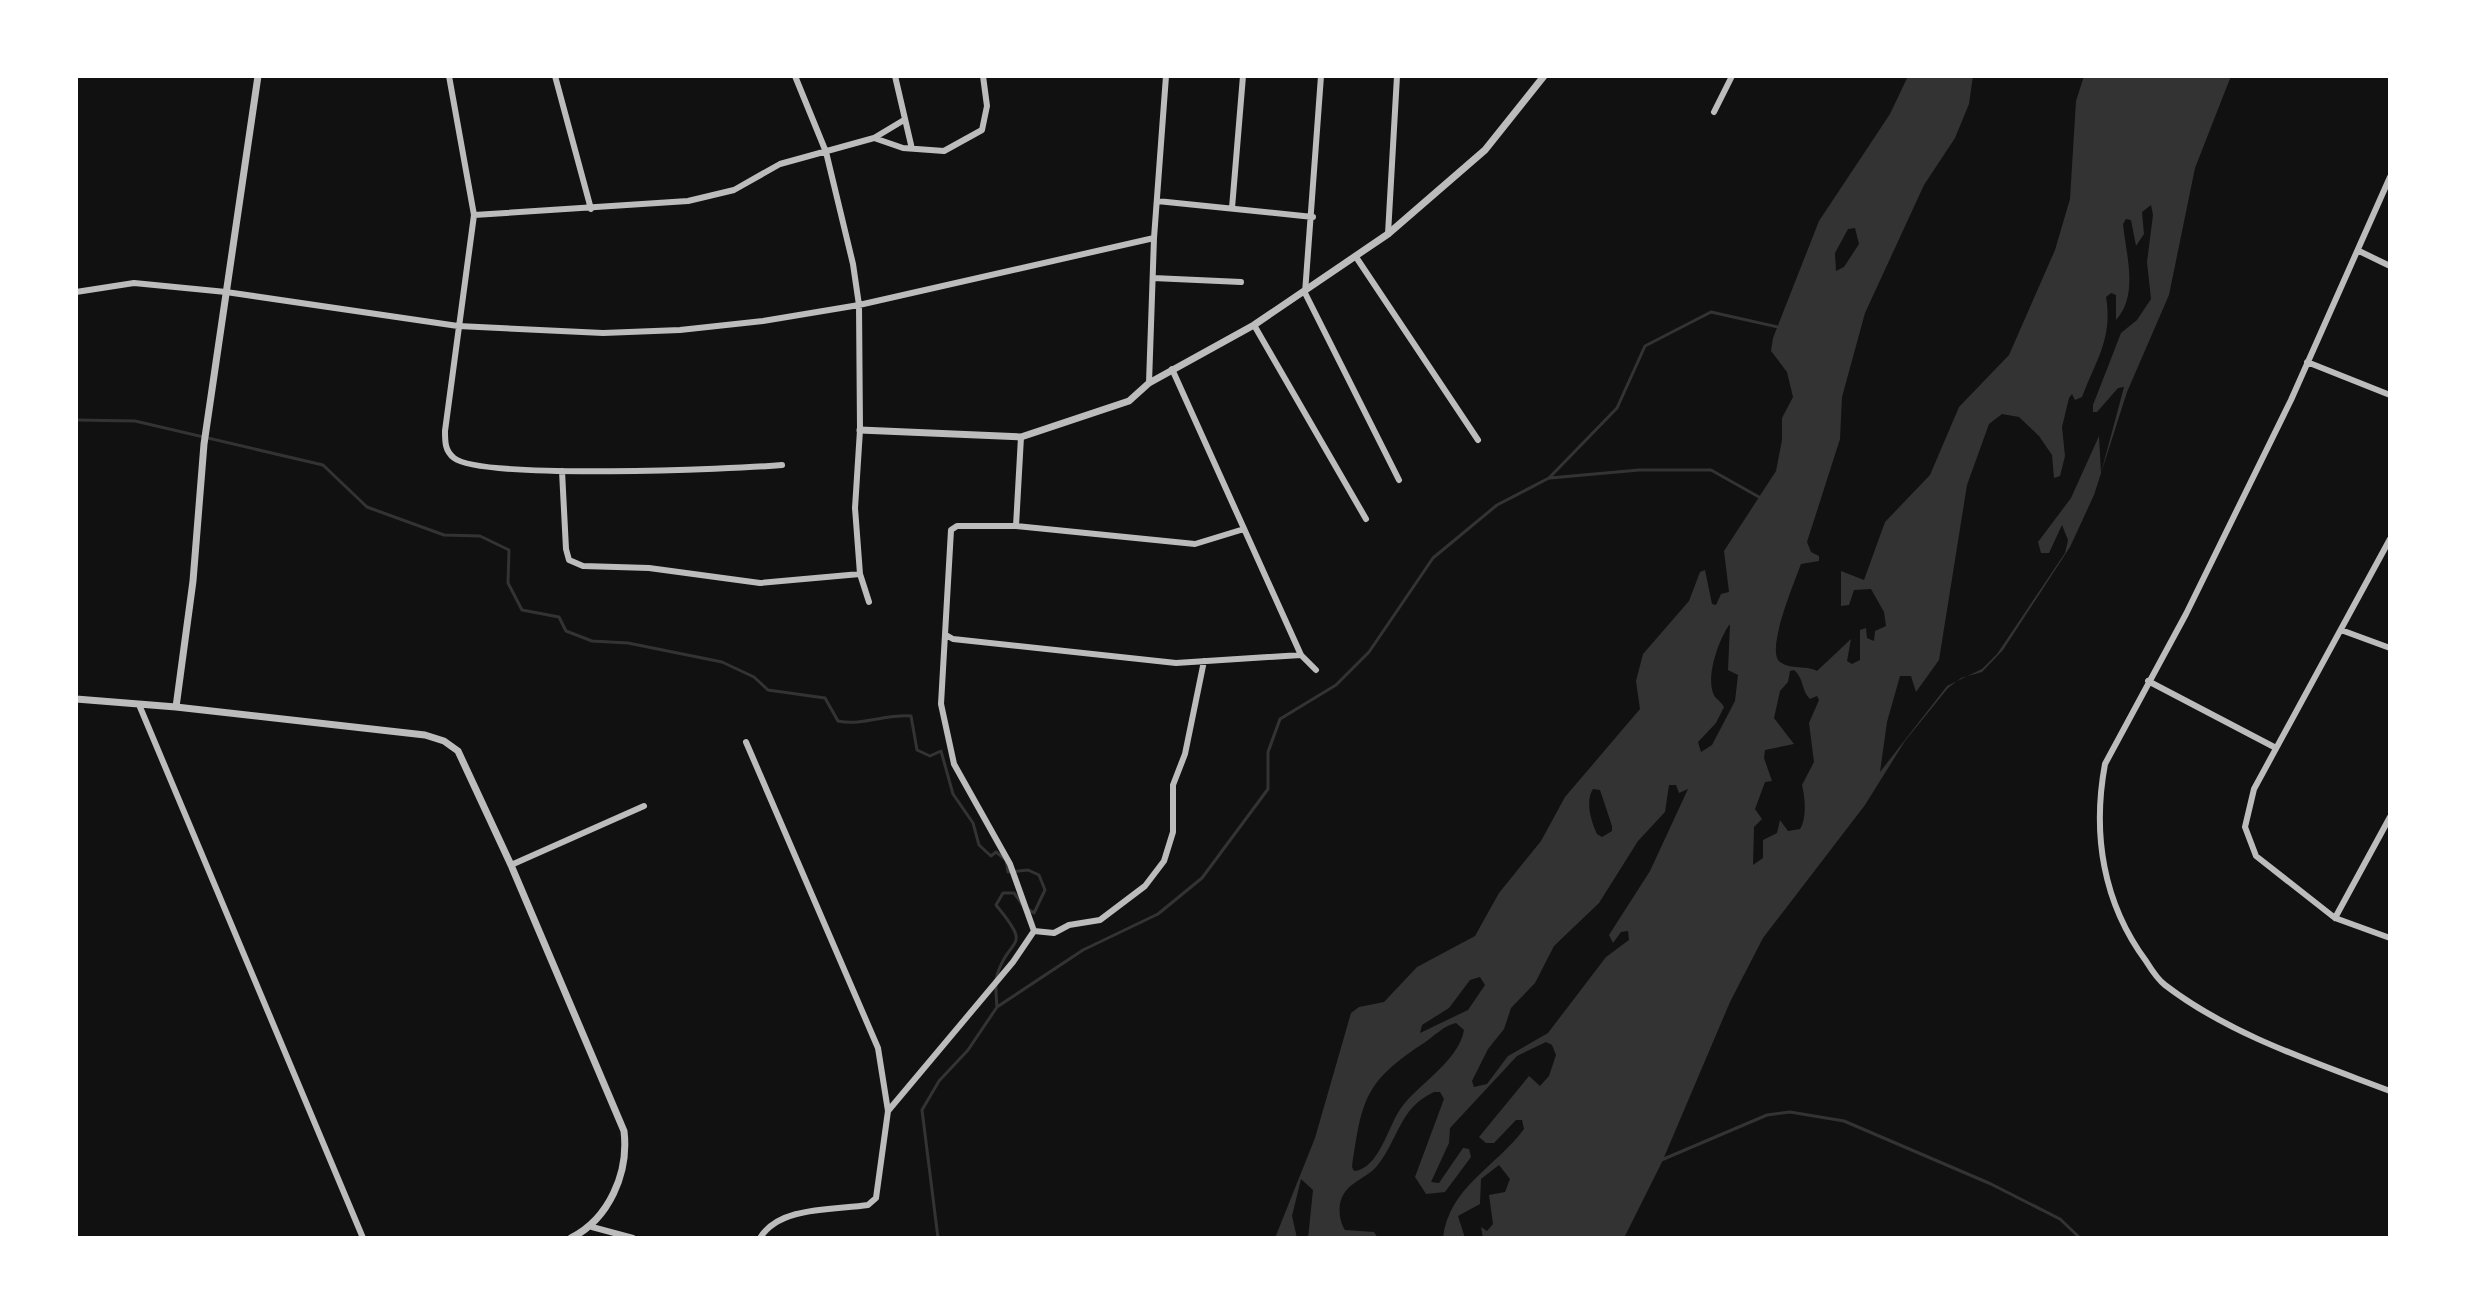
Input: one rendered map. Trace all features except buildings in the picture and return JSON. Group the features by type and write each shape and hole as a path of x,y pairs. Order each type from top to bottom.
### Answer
{"street":[{"path":"176,707 193,581 206,426 258,76"},
{"path":"449,76 474,215 458,326 446,448 455,459 478,467 562,471 782,465"},
{"path":"555,76 591,209"},
{"path":"795,76 826,152 853,264 859,305 860,430 855,508 860,574 869,602"},
{"path":"895,76 912,149"},
{"path":"874,138 912,149 944,151 982,130 987,106 983,76"},
{"path":"1149,383 1154,238 1166,76"},
{"path":"1232,208 1243,76"},
{"path":"1321,76 1305,293 1399,480"},
{"path":"1388,234 1397,76"},
{"path":"860,430 1021,437 1129,401 1149,383 1305,293 1388,234 1485,150 1544,76"},
{"path":"1714,112 1732,76"},
{"path":"474,215 591,209 719,196 780,164 874,138 904,120"},
{"path":"2390,177 2359,251 2186,614 2105,764 2101,788 2100,853 2109,889 2130,940 2162,983 2227,1023 2390,1091"},
{"path":"1157,201 1313,217"},
{"path":"76,292 134,283 226,292 458,326 603,333 680,330 763,321 859,305 1154,238"},
{"path":"2359,251 2390,266"},
{"path":"1356,257 1478,440"},
{"path":"1153,278 1241,282"},
{"path":"1254,325 1366,519"},
{"path":"2307,362 2390,395"},
{"path":"1172,369 1301,655 1316,670"},
{"path":"1016,526 1021,437"},
{"path":"562,471 569,560 583,566 649,568 760,583 860,574"},
{"path":"1034,931 1010,864 954,764 941,704 948,537 951,530 957,526 1016,526 1195,544 1244,529"},
{"path":"2390,539 2254,789 2245,827 2256,856 2335,918 2390,938"},
{"path":"2341,630 2390,648"},
{"path":"946,635 953,639 1176,663 1301,655"},
{"path":"1034,931 1054,933 1069,925 1100,920 1145,886 1164,861 1173,832 1173,785 1185,754 1204,661"},
{"path":"2148,681 2276,748"},
{"path":"76,699 140,707 176,707 444,741 458,751 511,865 624,1131 624,1169 592,1227 571,1238"},
{"path":"140,707 363,1238"},
{"path":"746,742 878,1048 888,1111 876,1198 868,1205 784,1217 767,1227 760,1238"},
{"path":"511,865 644,806"},
{"path":"2335,918 2390,817"},
{"path":"888,1111 1013,962 1034,931"},
{"path":"592,1227 633,1238"}],"shaded area":[{"path":"1908,76 1973,76 1969,104 1955,138 1924,185 1865,313 1842,397 1840,439 1807,542 1811,552 1819,556 1819,561 1801,564 1778,631 1776,655 1780,662 1817,671 1851,639 1847,661 1852,664 1860,660 1860,630 1866,628 1867,638 1874,641 1875,631 1886,626 1884,612 1871,589 1854,590 1849,605 1841,606 1841,571 1864,580 1885,522 1930,475 1959,407 2009,355 2055,250 2070,199 2076,101 2084,76 2231,76 2195,168 2169,295 2127,392 2094,495 2070,547 2003,650 1982,672 1967,676 1982,669 1997,654 2065,553 2068,540 2062,525 2049,553 2041,553 2038,542 2071,498 2099,436 2101,473 2124,387 2118,388 2097,412 2093,412 2093,405 2121,333 2137,320 2151,299 2147,262 2153,215 2151,205 2142,212 2144,234 2136,246 2131,220 2126,219 2123,224 2129,274 2127,299 2116,320 2116,295 2111,293 2106,297 2107,325 2102,348 2082,397 2075,400 2072,394 2069,398 2062,427 2065,456 2060,476 2054,478 2052,455 2039,436 2019,417 2002,414 1989,424 1967,485 1939,660 1916,692 1911,676 1900,676 1887,722 1880,772 1947,686 1957,681 1905,741 1865,805 1763,938 1730,1002 1662,1162 1624,1238 1483,1238 1481,1227 1487,1231 1493,1224 1489,1195 1505,1192 1510,1179 1499,1165 1481,1179 1480,1204 1458,1216 1465,1238 1443,1238 1447,1220 1464,1191 1524,1129 1522,1120 1516,1120 1494,1143 1486,1143 1479,1137 1529,1076 1540,1086 1549,1076 1556,1055 1552,1045 1546,1042 1517,1056 1450,1128 1449,1143 1431,1182 1439,1183 1463,1148 1469,1149 1471,1157 1445,1192 1426,1194 1415,1177 1444,1099 1440,1092 1434,1092 1406,1115 1377,1166 1352,1185 1341,1200 1340,1216 1345,1230 1374,1232 1378,1238 1308,1238 1313,1190 1301,1179 1292,1216 1297,1238 1275,1238 1315,1138 1351,1013 1359,1007 1384,1002 1417,967 1475,936 1499,893 1541,841 1565,797 1640,709 1636,681 1643,654 1689,601 1700,572 1705,570 1712,604 1716,605 1721,594 1729,592 1724,551 1776,471 1782,440 1782,418 1793,397 1787,372 1771,351 1773,338 1819,221 1890,114","holes":["1855,228 1859,244 1844,267 1836,271 1835,253 1848,229","1730,624 1728,670 1738,675 1735,701 1712,745 1701,752 1698,742 1716,723 1724,707 1712,691 1711,682 1721,639","1794,670 1810,699 1817,696 1819,700 1809,723 1814,762 1802,785 1804,819 1800,829 1788,831 1780,820 1777,833 1763,840 1763,858 1753,865 1754,827 1762,819 1755,809 1765,782 1772,781 1764,758 1765,750 1794,744 1774,718 1780,691 1788,682 1790,671","1669,785 1676,785 1679,793 1688,789 1650,871 1609,935 1613,943 1621,932 1628,931 1629,940 1606,957 1548,1033 1508,1056 1487,1084 1474,1087 1472,1081 1488,1049 1504,1029 1511,1008 1535,983 1554,946 1599,903 1638,841 1665,812","1593,789 1600,790 1612,826 1612,831 1602,837 1597,834 1593,823 1589,799","1480,977 1485,985 1468,1010 1420,1033 1422,1025 1449,1008 1470,980","1456,1023 1464,1030 1454,1052 1401,1108 1370,1163 1354,1171 1352,1167 1359,1125 1369,1094 1389,1069"]}],"waterway":[{"path":"938,1238 922,1110 939,1081 968,1050 997,1007 1083,950 1158,914 1202,878 1268,789 1268,752 1280,719 1336,685 1369,652 1433,558 1497,505 1549,478 1617,408 1645,346 1711,312 1782,328"},
{"path":"76,420 135,421 323,465 367,507 444,535 480,536 509,550 508,583 522,610 559,617 566,631 592,641 628,643 722,662 754,677 768,690 825,698 838,721 911,716 917,750 930,756 941,751 953,794 973,823 979,845 991,856 996,852 1006,860 1008,872 1028,870 1039,875 1045,890 1034,913 1028,909"},
{"path":"1550,478 1639,470 1711,470 1759,497"},
{"path":"997,1007 997,975 1016,937 996,905 1003,893 1014,893 1022,904"},
{"path":"1659,1161 1767,1115 1790,1112 1844,1121 1991,1184 2060,1219 2080,1238"}]}
